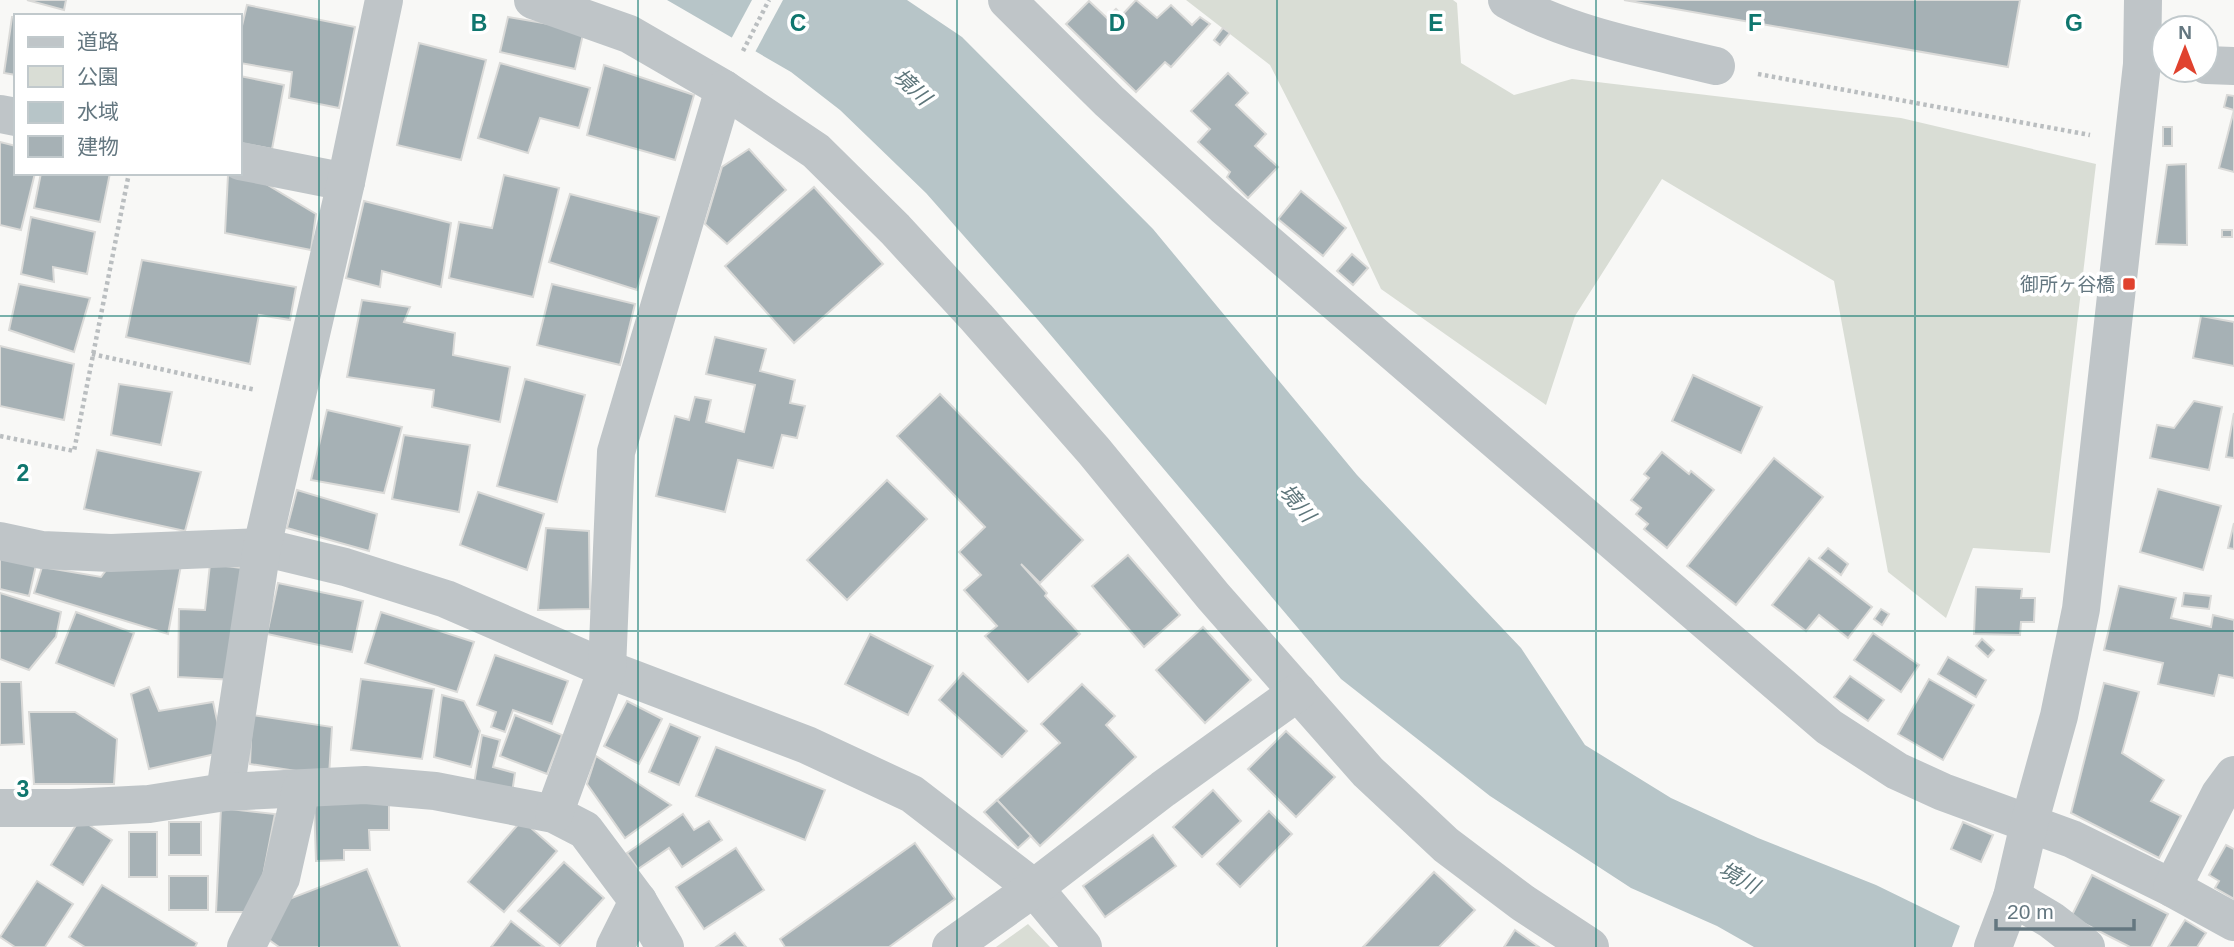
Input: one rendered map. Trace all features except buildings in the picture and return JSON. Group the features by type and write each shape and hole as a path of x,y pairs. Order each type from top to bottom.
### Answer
{"street":[{"path":"225,792 262,547 346,181 384,0"},
{"path":"533,0 629,34 723,89 816,151 895,229 1094,452 1213,596 1368,772 1446,845 1523,903 1590,947"},
{"path":"1007,0 1109,101 1224,206 1829,727 1897,771 1943,792 2073,839 2234,922"},
{"path":"1507,0 1526,11 1602,38 1716,66"},
{"path":"2143,0 2150,45"},
{"path":"2086,947 2051,920 2004,919 2059,716 2081,608 2134,143 2150,76"},
{"path":"554,814 607,669 616,452 723,89"},
{"path":"242,161 346,181"},
{"path":"0,541 43,550 111,553 262,547 345,567 446,599 607,669 807,745 912,794 1034,888 1083,947"},
{"path":"951,947 1298,692"},
{"path":"2172,888 2220,794 2234,775"},
{"path":"0,808 149,804 225,792 365,785 436,791 554,814 585,830 638,901 665,947"},
{"path":"246,947 281,878 300,789"},
{"path":"615,947 638,901"}],"path":[{"path":"748,39 769,0"},
{"path":"1716,66 2134,143"},
{"path":"0,436 74,451 129,175"},
{"path":"92,354 295,399"}],"green space":[{"path":"1186,0 1453,0 1457,3 1461,63 1514,95 1572,79 1901,118 2096,164 2050,553 1973,548 1946,618 1888,572 1834,281 1662,179 1575,316 1546,405 1381,289 1270,65"},
{"path":"1028,924 1050,947 996,947"}],"water":[{"name":"境川","path":"667,0 907,0 962,37 1153,229 1357,475 1521,648 1585,745 1671,798 1758,838 1876,885 2003,947 1754,947 1717,926 1631,888 1490,796 1341,679 1038,320 926,193 840,110 791,72"}],"pier":[{"path":"752,0 783,0 754,54 730,41"},
{"path":"1961,923 2004,944 2006,947 1952,947"}],"place":[{"name":"御所ヶ谷橋","path":"2129,284"}]}
